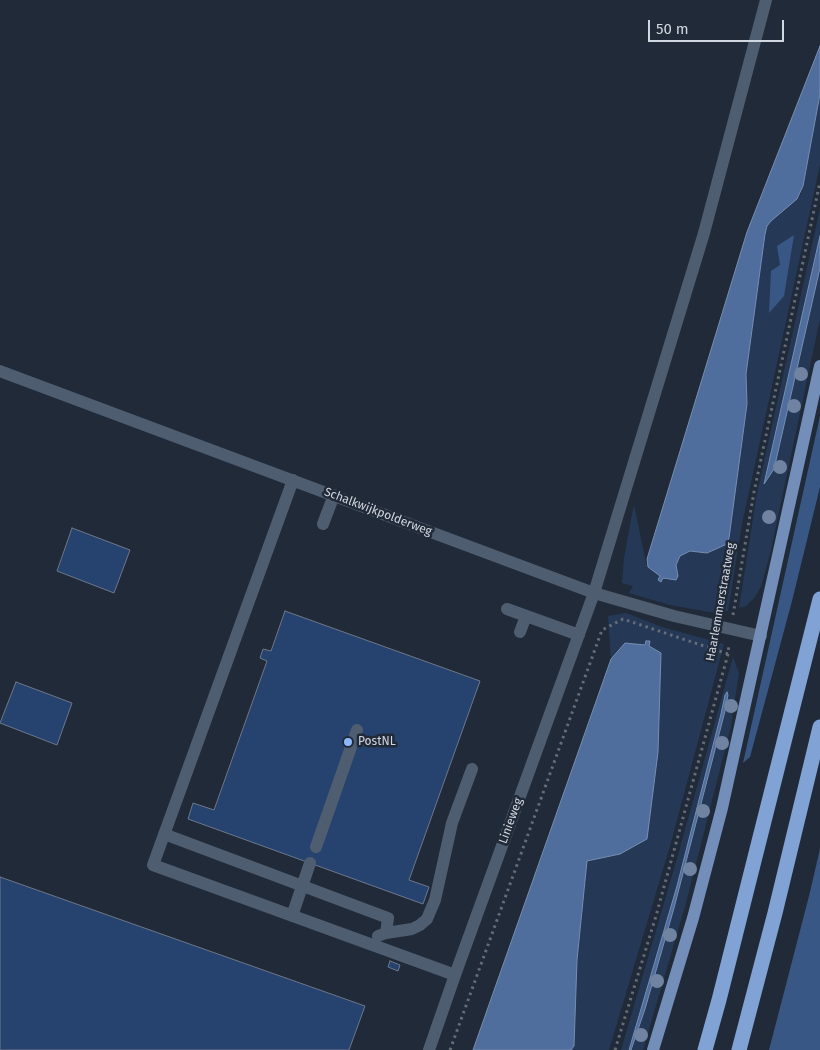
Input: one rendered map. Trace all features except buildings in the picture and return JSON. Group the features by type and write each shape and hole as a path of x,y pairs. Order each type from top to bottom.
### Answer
{"highway":[{"path":"704,1050 722,991 820,599"},
{"path":"739,1050 775,913 820,727"}],"main road":[{"path":"653,1050 693,918 722,808 820,366"}],"street":[{"name":"Linieweg","path":"429,1050 594,593 704,233 766,0"},
{"name":"Schalkwijkpolderweg","path":"0,371 594,593 674,616 761,636"},
{"path":"293,480 153,865 455,975"},
{"path":"323,524 334,495"},
{"path":"507,609 579,635"},
{"path":"520,632 526,616"},
{"path":"316,847 356,730"},
{"path":"369,944 377,936 412,929 427,919 434,900 452,823 472,769"},
{"path":"164,834 388,918 386,933"},
{"path":"292,916 310,863"}],"path":[{"name":"Haarlemmerstraatweg","path":"614,1050 656,916 728,654 754,492 820,182"},
{"path":"450,1050 602,630 623,619 728,654"}],"shaded area":[{"path":"820,46 820,94 803,186 797,199 767,226 765,234 746,374 747,404 729,538 727,544 707,553 690,551 680,556 676,565 678,576 676,580 663,578 661,582 658,580 660,576 648,567 647,559 747,232"},
{"path":"820,94 820,165 742,524 728,611 715,613 670,605 629,593 633,586 622,583 624,558 634,504 646,563 648,567 660,576 658,580 661,582 663,578 678,576 676,565 680,556 690,551 707,553 727,544 747,405 746,374 765,234 767,226 771,221 801,194"},
{"path":"820,209 820,319 770,554 761,587 746,606 739,608 757,493"},
{"path":"794,235 784,296 769,313 771,271 780,265 777,246"},
{"path":"820,236 820,268 774,469 764,484"},
{"path":"820,416 820,487 792,601 750,757 743,763"},
{"path":"626,613 662,627 724,644 670,846 609,1050 571,1050 574,1045 577,960 587,861 620,854 650,642 646,641 645,645 625,643 611,659 608,616"},
{"path":"646,641 650,641 649,646 661,653 658,752 647,839 620,854 587,861 577,960 574,1046 571,1050 473,1050 611,659 625,643 645,645"},
{"path":"733,657 739,673 731,726 686,903 643,1050 621,1050 678,855"},
{"path":"727,692 725,711 674,908 645,1009 631,1050 629,1050 677,886"},
{"path":"820,849 820,1050 769,1050 809,896"}],"place":[{"name":"PostNL","path":"348,742"}]}
